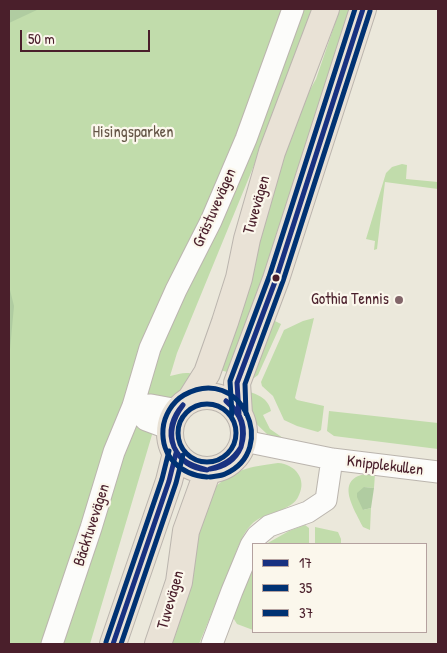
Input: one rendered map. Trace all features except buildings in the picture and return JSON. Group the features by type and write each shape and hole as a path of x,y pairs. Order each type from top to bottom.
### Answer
{"main road":[{"name":"Tuvevägen","path":"113,644 169,481 178,423 207,373 239,278 247,239 272,152 326,9"},
{"path":"239,414 227,402 212,396 200,396 178,423 182,460 190,466 199,469 218,469 235,458 244,441 244,427 239,414 237,383 280,270 363,9"},
{"name":"Tuvevägen","path":"158,644 179,582 186,531 208,470"}],"street":[{"name":"Grästuvevägen","path":"133,406 150,348 176,290 211,221 246,139 293,9"},
{"path":"133,406 151,405 178,423"},
{"name":"Bäcktuvevägen","path":"52,644 114,452 133,406"},
{"name":"Knipplekullen","path":"244,441 332,459 438,472"},
{"name":"Knipplekullen","path":"253,543 269,526 308,512 326,500 332,459"},
{"name":"Knipplekullen","path":"212,644 252,545"}],"green space":[{"name":"Hisingsparken","path":"9,9 312,9 282,97 177,353 170,376 186,373 196,375 183,394 162,401 90,644 9,644"},
{"path":"9,9 39,9 9,23"},
{"path":"340,9 352,9 231,373 216,369 256,225 301,106 316,79"},
{"path":"402,164 407,165 406,179 438,182 438,189 385,182 377,249 374,250 375,241 366,239 386,173 392,167"},
{"path":"9,286 14,306 9,360"},
{"path":"314,318 295,398 324,406 321,430 318,432 284,420 273,396 262,386 261,382 284,330"},
{"path":"275,321 281,324 258,375 250,378 271,323"},
{"path":"244,390 261,397 267,402 271,411 263,415 270,429 283,438 282,440 267,434 250,418"},
{"path":"329,411 438,423 438,449 334,436 327,431"},
{"path":"278,463 290,466 298,473 301,483 299,495 295,501 284,509 256,520 247,529 239,544 199,644 166,644 211,491 227,478 242,470"},
{"path":"365,474 375,474 374,488 364,487 363,510 371,508 370,530 363,527 349,496 350,482 356,477"},
{"path":"364,487 374,488 371,508 363,510 357,493"},
{"path":"305,525 309,528 309,543 268,543 289,531"},
{"path":"315,527 338,532 341,539 341,543 315,543"},
{"path":"252,566 252,630 237,624 232,616"}],"transit line":[{"name":"37","path":"232,414 230,381 269,277 355,9"},
{"name":"17","path":"239,414 237,383 276,279 363,9"},
{"name":"35","path":"246,414 245,384 283,281 370,11"},
{"name":"35","path":"207,477 189,473 175,463 169,456 163,439 165,419 172,405 184,395 204,388 222,390 237,400 247,413 251,430 250,447 241,462 225,474 210,477"},
{"name":"17","path":"226,401 236,411 242,421 243,440 241,447"},
{"name":"17","path":"226,401 236,411 241,421 243,433 241,447"},
{"name":"37","path":"207,404 223,409 231,417 236,433 231,449 223,457 207,462 191,457 183,449 178,433 183,417 191,409 207,404"},
{"name":"17","path":"174,447 171,436 172,424 176,414 183,405"},
{"name":"17","path":"174,447 172,441 173,424 183,405"},
{"name":"17","path":"174,447 180,457 188,463 207,470"},
{"name":"17","path":"174,447 180,457 187,463 196,468 207,470"},
{"name":"17","path":"210,469 228,461 241,447"},
{"name":"17","path":"210,469 229,463 241,447"},
{"name":"37","path":"106,642 162,479 169,451"},
{"name":"17","path":"113,644 169,481 176,453"},
{"name":"35","path":"121,644 176,483 183,455"}],"place":[{"name":"Gothia Tennis","path":"399,300"}]}
